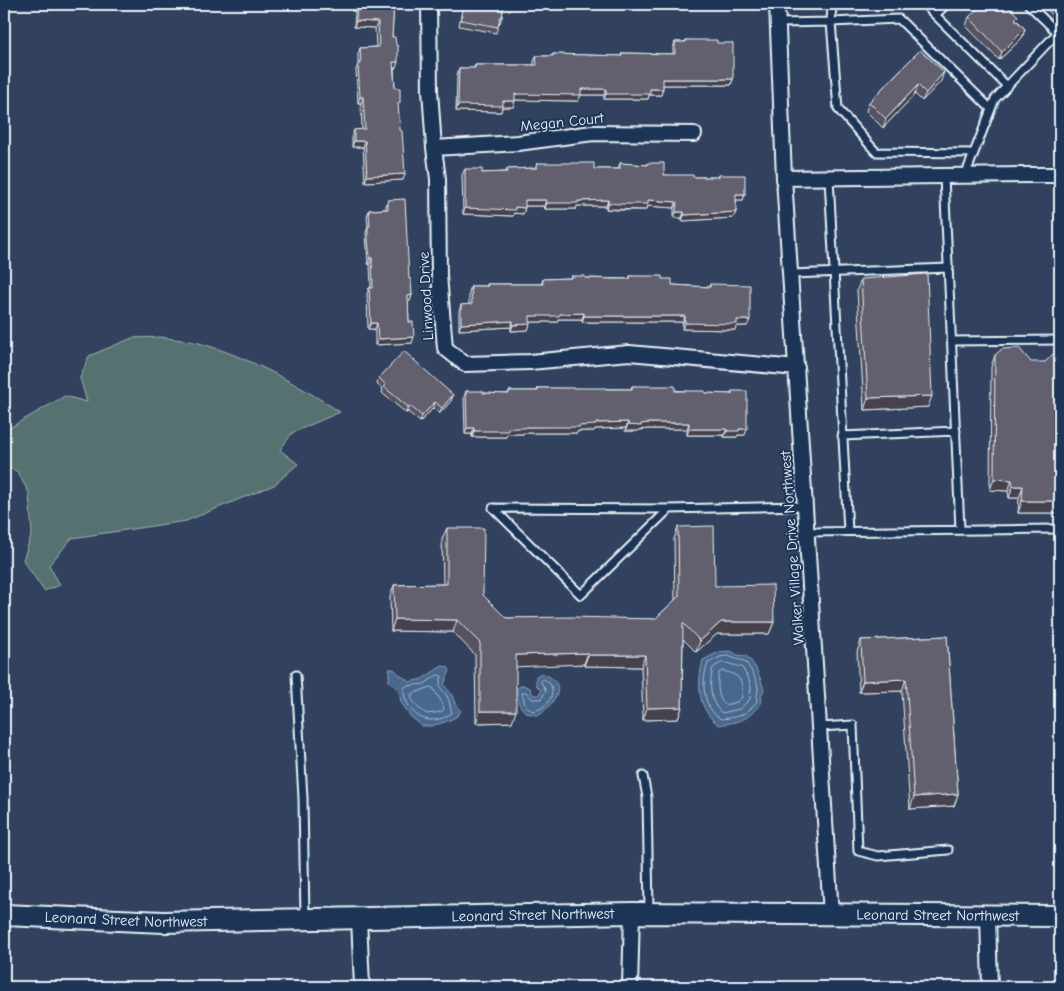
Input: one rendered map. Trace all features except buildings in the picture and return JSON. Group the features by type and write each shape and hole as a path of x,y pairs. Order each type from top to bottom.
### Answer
{"main road":[{"name":"Leonard Street Northwest","path":"4,915 163,922 640,914 1060,916"}],"street":[{"name":"Linwood Drive","path":"429,4 430,90 438,179 440,275 445,348 466,364 530,362 629,353 797,368"},
{"name":"Walker Village Drive Northwest","path":"777,4 784,178 831,915"},
{"name":"Megan Court","path":"434,148 518,143 593,133 694,134"},
{"path":"784,178 944,175 1056,175 1060,178"},
{"path":"630,987 640,914"},
{"path":"988,916 990,987"},
{"path":"360,918 362,987"}],"lane":[{"path":"832,4 831,22 838,109 876,152 974,153"},
{"path":"924,4 1007,86"},
{"path":"935,15 947,4"},
{"path":"965,176 995,99 1059,32 1028,4"},
{"path":"778,23 899,19 991,109"},
{"path":"944,175 960,530"},
{"path":"829,178 848,531"},
{"path":"791,274 949,268"},
{"path":"952,341 1060,340"},
{"path":"842,436 956,431"},
{"path":"669,509 581,595 493,508 669,509 806,506"},
{"path":"807,532 1060,529"},
{"path":"296,674 303,798 305,919"},
{"path":"820,727 853,725 858,851 878,856 948,850"},
{"path":"640,914 646,797 643,776"}],"green space":[{"path":"160,337 199,343 236,356 307,391 340,412 292,433 280,450 298,464 274,485 186,521 72,538 49,565 60,585 44,591 23,560 32,533 29,493 17,471 4,467 4,431 65,396 87,402 80,378 89,356 132,338"}],"water":[{"path":"731,651 737,655 746,656 749,659 757,671 764,690 761,695 762,702 748,717 719,725 706,712 700,696 701,669 703,660 719,652"},
{"path":"442,666 448,667 450,671 444,684 452,695 456,706 461,711 456,717 445,722 431,726 422,726 410,716 401,702 399,691 389,681 389,669 394,669 410,682 422,679"},
{"path":"542,673 551,677 556,682 558,687 557,693 551,704 540,715 529,714 519,704 517,688 523,685 530,688 533,695 539,695 541,690 536,685 536,676"}]}
